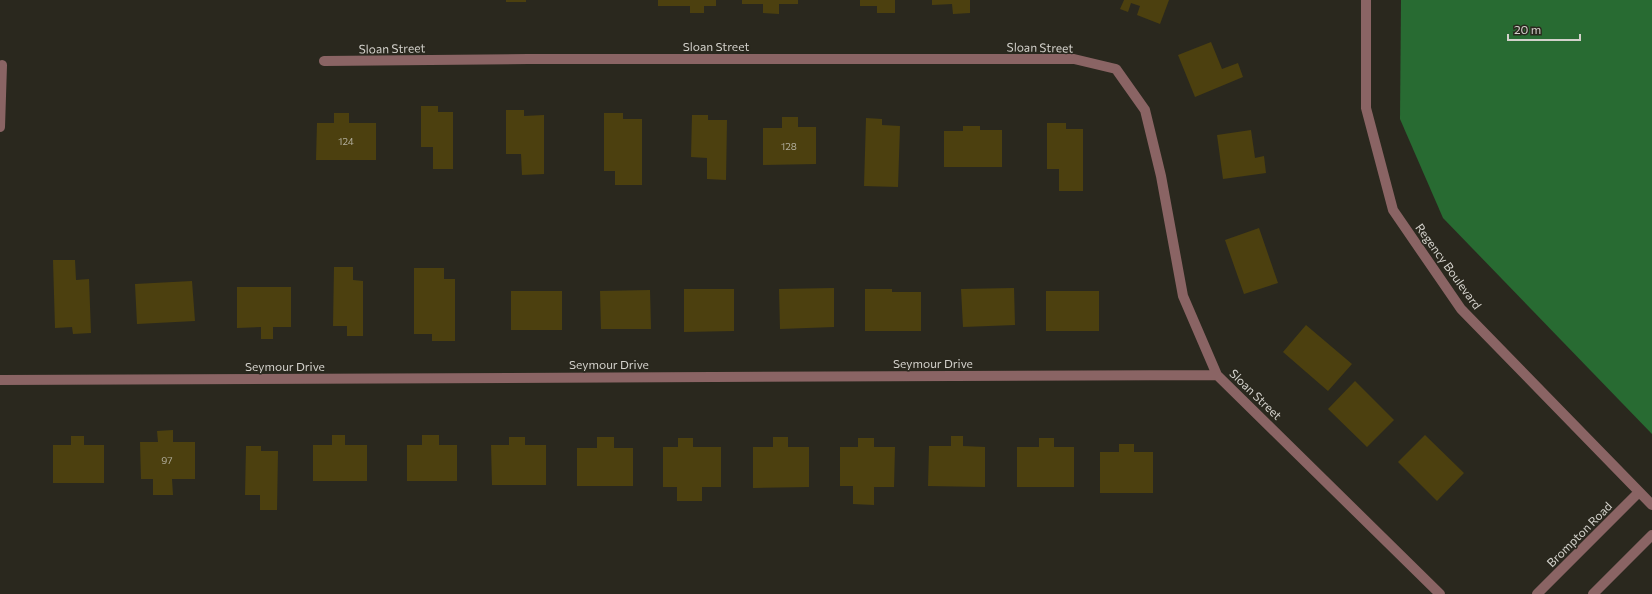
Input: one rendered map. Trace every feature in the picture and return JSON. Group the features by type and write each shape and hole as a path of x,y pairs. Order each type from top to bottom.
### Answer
{"street":[{"name":"Regency Boulevard","path":"1366,0 1366,108 1393,210 1461,309 1651,504"},
{"name":"Sloan Street","path":"324,62 528,59 1074,59 1116,69 1145,110 1161,176 1183,296 1217,375 1440,594"},
{"path":"0,127 2,65"},
{"name":"Seymour Drive","path":"0,380 1217,375"},
{"name":"Brompton Road","path":"1537,594 1639,492"},
{"path":"1593,594 1652,535"}],"green space":[{"path":"1401,0 1652,0 1652,434 1443,218 1400,119"}],"building":[{"path":"506,0 526,0 526,2 506,2"},
{"path":"658,0 716,0 716,6 704,6 704,13 690,13 690,6 658,6"},
{"path":"742,0 798,0 798,4 779,4 779,14 763,13 763,4 742,4"},
{"path":"860,0 895,0 895,13 877,13 877,6 860,6"},
{"path":"932,0 970,0 970,13 953,14 952,4 932,5"},
{"path":"1124,0 1169,0 1160,24 1137,15 1140,6 1131,3 1128,12 1120,9"},
{"path":"1211,42 1222,69 1238,63 1243,77 1195,97 1178,55"},
{"path":"421,106 438,106 438,112 453,112 453,169 433,169 433,147 421,147"},
{"path":"506,110 524,110 524,116 544,115 544,174 522,175 521,154 506,154"},
{"path":"334,113 349,113 349,123 376,123 376,160 316,160 317,123 334,123"},
{"path":"604,113 623,113 623,119 642,119 642,185 615,185 615,171 604,171"},
{"path":"692,115 708,115 708,120 727,120 726,180 707,179 707,158 691,157"},
{"path":"782,117 798,117 798,127 816,127 816,164 763,165 763,128 782,128"},
{"path":"866,118 882,119 882,125 900,126 898,187 864,186"},
{"path":"1047,123 1066,123 1066,129 1083,129 1083,191 1059,191 1059,169 1047,169"},
{"path":"963,126 980,126 980,130 1002,130 1002,167 944,167 944,131 963,131"},
{"path":"1251,130 1255,158 1264,156 1266,173 1223,179 1217,135"},
{"path":"1259,228 1278,283 1244,294 1225,240"},
{"path":"53,260 75,260 76,280 89,279 91,333 73,334 72,327 55,328"},
{"path":"334,267 353,267 353,280 363,281 363,336 347,336 347,326 333,326"},
{"path":"414,268 444,268 444,279 455,279 455,341 432,341 432,334 414,334"},
{"path":"192,281 195,321 137,324 135,284"},
{"path":"237,287 291,287 291,327 273,327 273,339 261,339 261,327 237,328"},
{"path":"834,288 834,327 780,329 779,289"},
{"path":"1014,288 1015,325 963,327 961,289"},
{"path":"684,289 734,289 734,331 684,332"},
{"path":"865,289 892,289 892,292 921,292 921,331 865,331"},
{"path":"650,290 651,329 601,329 600,291"},
{"path":"511,291 562,291 562,330 511,330"},
{"path":"1046,291 1099,291 1099,331 1046,331"},
{"path":"1306,325 1352,364 1328,391 1283,352"},
{"path":"1355,381 1394,420 1367,447 1328,409"},
{"path":"173,430 173,442 195,442 195,479 172,479 173,495 153,495 153,479 141,479 140,442 158,442 157,431"},
{"path":"332,435 345,435 345,445 367,445 367,481 313,481 313,445 332,445"},
{"path":"422,435 439,435 439,445 457,445 457,481 407,481 407,445 422,445"},
{"path":"1425,435 1464,473 1437,501 1398,462"},
{"path":"71,436 84,436 84,445 104,445 104,483 53,483 53,445 71,445"},
{"path":"951,436 963,436 963,446 985,447 985,487 928,486 929,446 951,446"},
{"path":"509,437 525,437 525,445 546,445 546,485 492,485 491,445 509,445"},
{"path":"597,437 614,437 614,448 633,448 633,486 577,486 577,448 597,448"},
{"path":"773,437 788,437 788,447 809,447 809,487 753,488 753,447 773,447"},
{"path":"678,438 693,438 693,447 721,447 721,487 702,487 702,501 677,501 677,487 663,487 663,447 678,447"},
{"path":"858,438 874,438 874,447 895,447 894,487 874,487 874,505 853,504 853,486 840,486 840,447 858,447"},
{"path":"1039,438 1054,438 1054,447 1074,447 1074,487 1017,487 1017,447 1039,447"},
{"path":"1119,444 1134,444 1134,452 1153,452 1153,493 1100,493 1100,452 1119,452"},
{"path":"246,446 261,446 261,451 278,451 277,510 260,510 260,495 245,495"}]}
